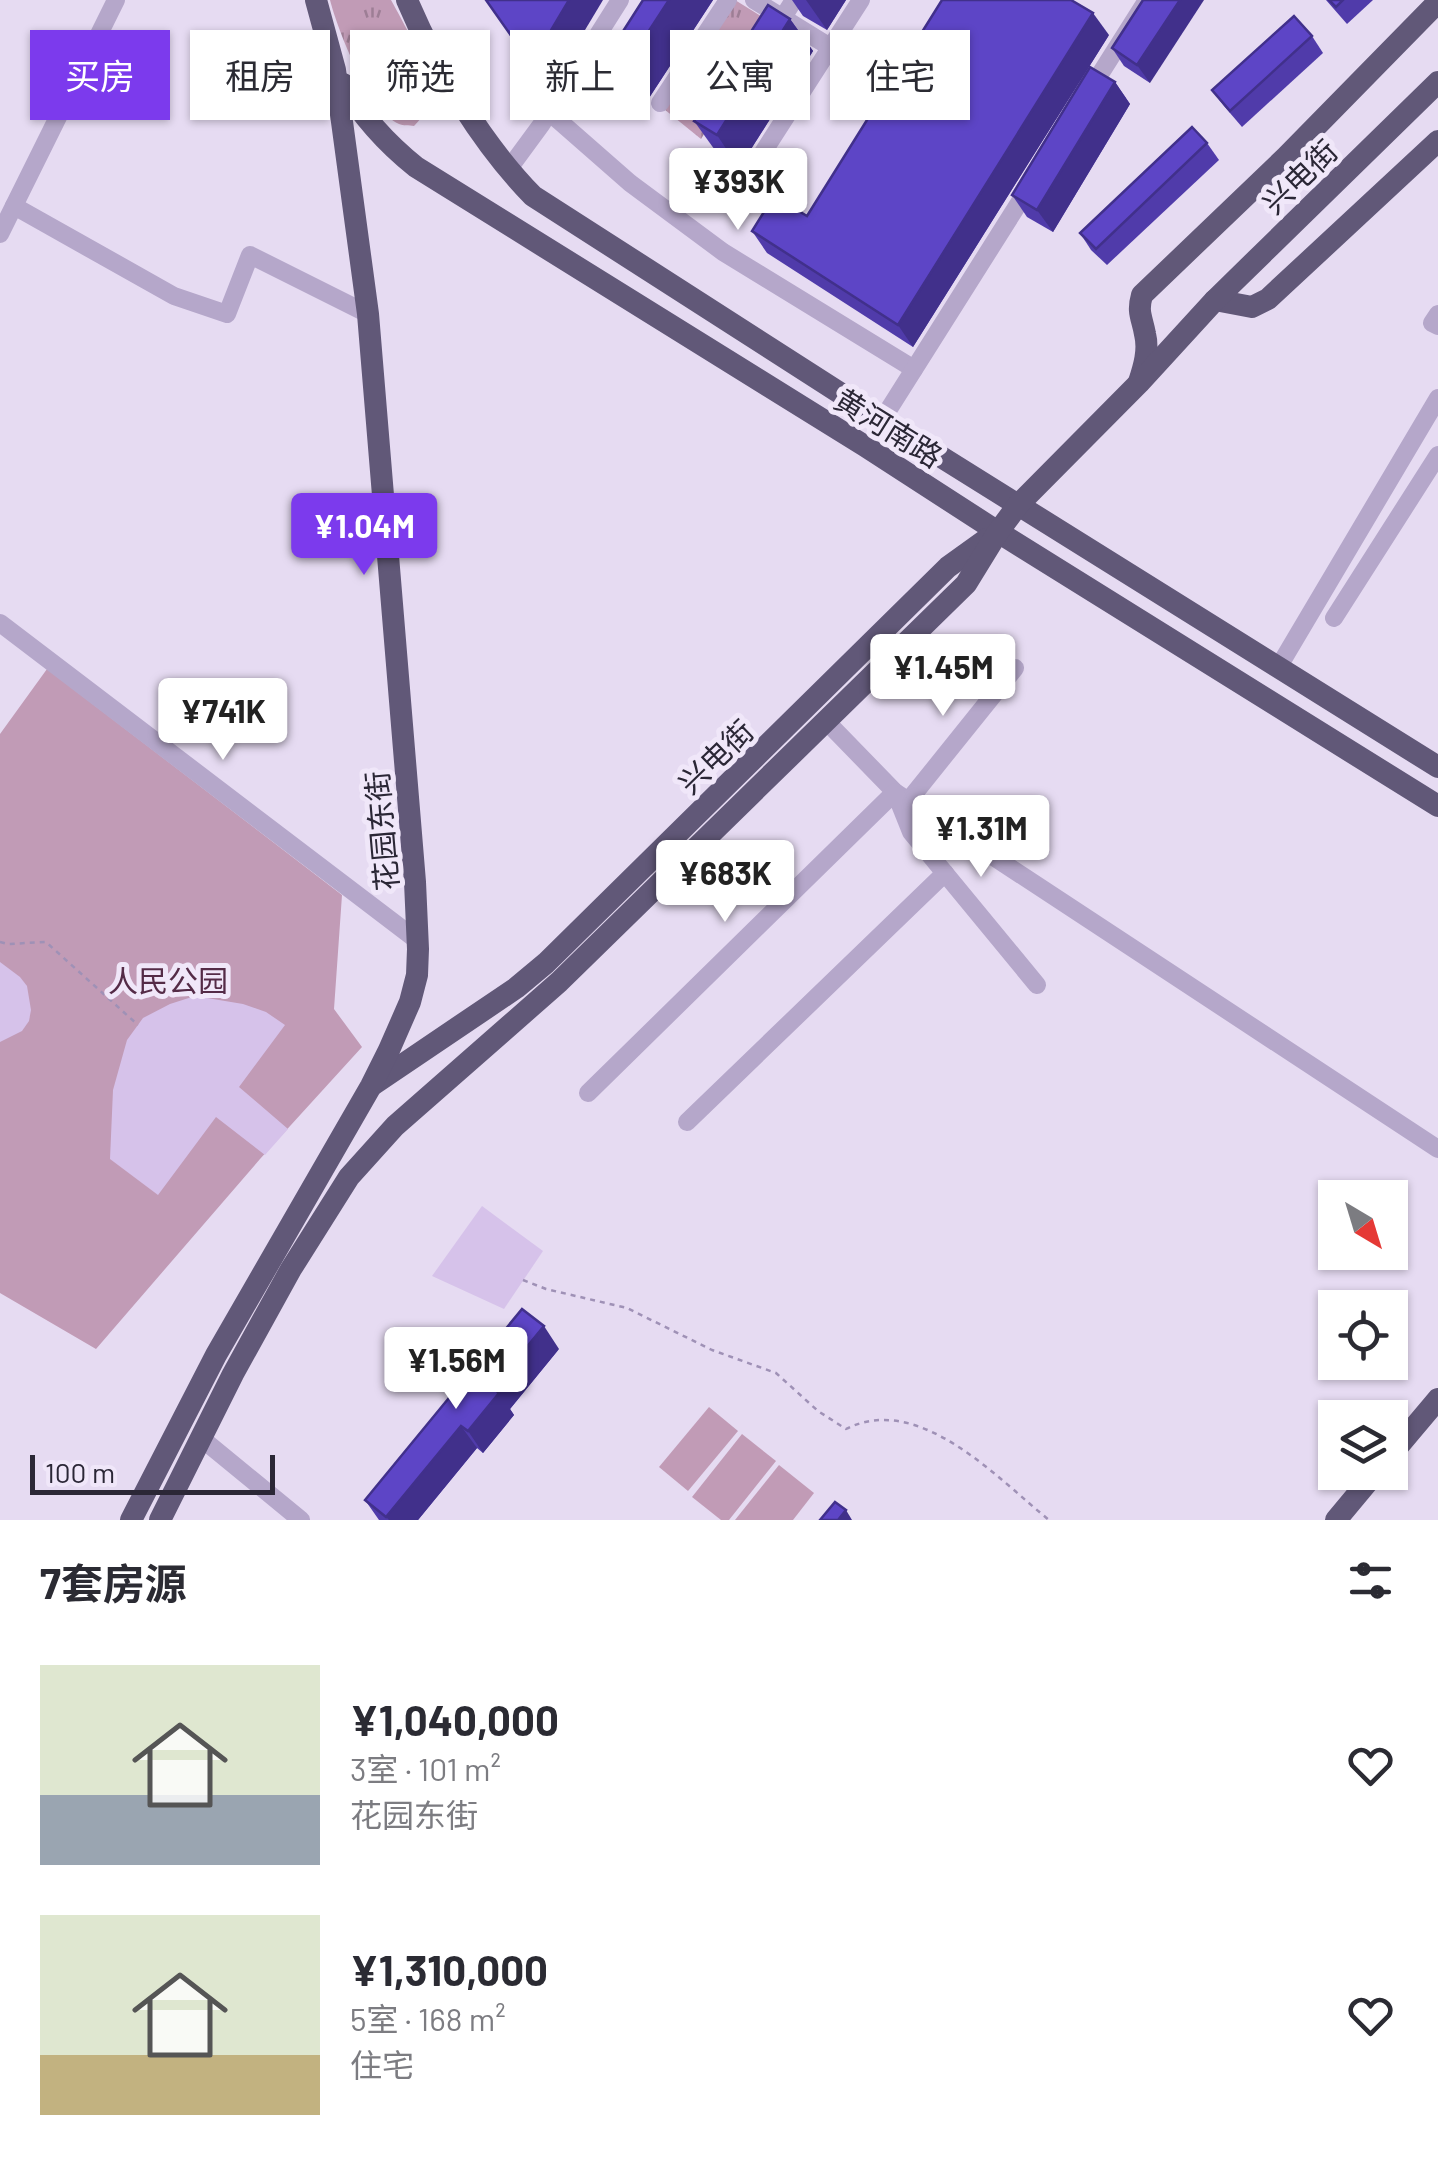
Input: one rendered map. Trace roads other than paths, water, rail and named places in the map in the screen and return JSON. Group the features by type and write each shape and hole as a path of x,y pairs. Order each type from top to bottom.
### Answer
{"main road":[{"path":"302,0 335,70"},
{"path":"316,0 335,70"},
{"name":"黄河南路","path":"408,0 454,90 508,170 534,196 882,420 1438,767"},
{"path":"1139,383 1146,348 1138,308 1142,294 1286,157 1438,2"},
{"name":"花园东街","path":"131,1520 216,1355 371,1086 410,1002 417,975 416,882 368,314 335,70"},
{"name":"黄河南路","path":"335,70 376,131 416,167 1438,806"},
{"name":"兴电街","path":"371,1086 516,988 546,963 818,712 966,584 1018,505 1215,300 1438,82"},
{"path":"1215,300 1252,307 1268,299 1438,142"},
{"path":"865,446 882,420"},
{"name":"兴电街","path":"201,1438 291,1268 349,1177 396,1126 559,982 818,712"},
{"path":"1408,1435 1438,1399"},
{"path":"160,1520 201,1438 179,1427"},
{"path":"1336,1520 1361,1490"}],"street":[{"path":"0,234 116,0"},
{"path":"601,30 620,0"},
{"path":"660,103 728,0"},
{"path":"751,171 830,48 754,0"},
{"path":"775,30 794,0"},
{"path":"842,30 861,0"},
{"path":"1085,99 1148,0"},
{"path":"508,170 543,120"},
{"path":"558,120 630,183 723,252 914,369"},
{"path":"882,420 1043,166"},
{"path":"14,206 174,296 227,314 250,255 368,314"},
{"path":"1438,314 1432,323 1438,326"},
{"path":"1278,668 1438,398"},
{"path":"1334,618 1438,455"},
{"path":"0,623 418,942"},
{"path":"588,1093 902,796 1014,668"},
{"path":"818,712 902,796 1438,1149"},
{"path":"902,796 911,832 1037,985"},
{"path":"686,1122 945,873"},
{"path":"201,1438 301,1520"}],"park label":[{"name":"人民公园","path":"168,980"}]}
